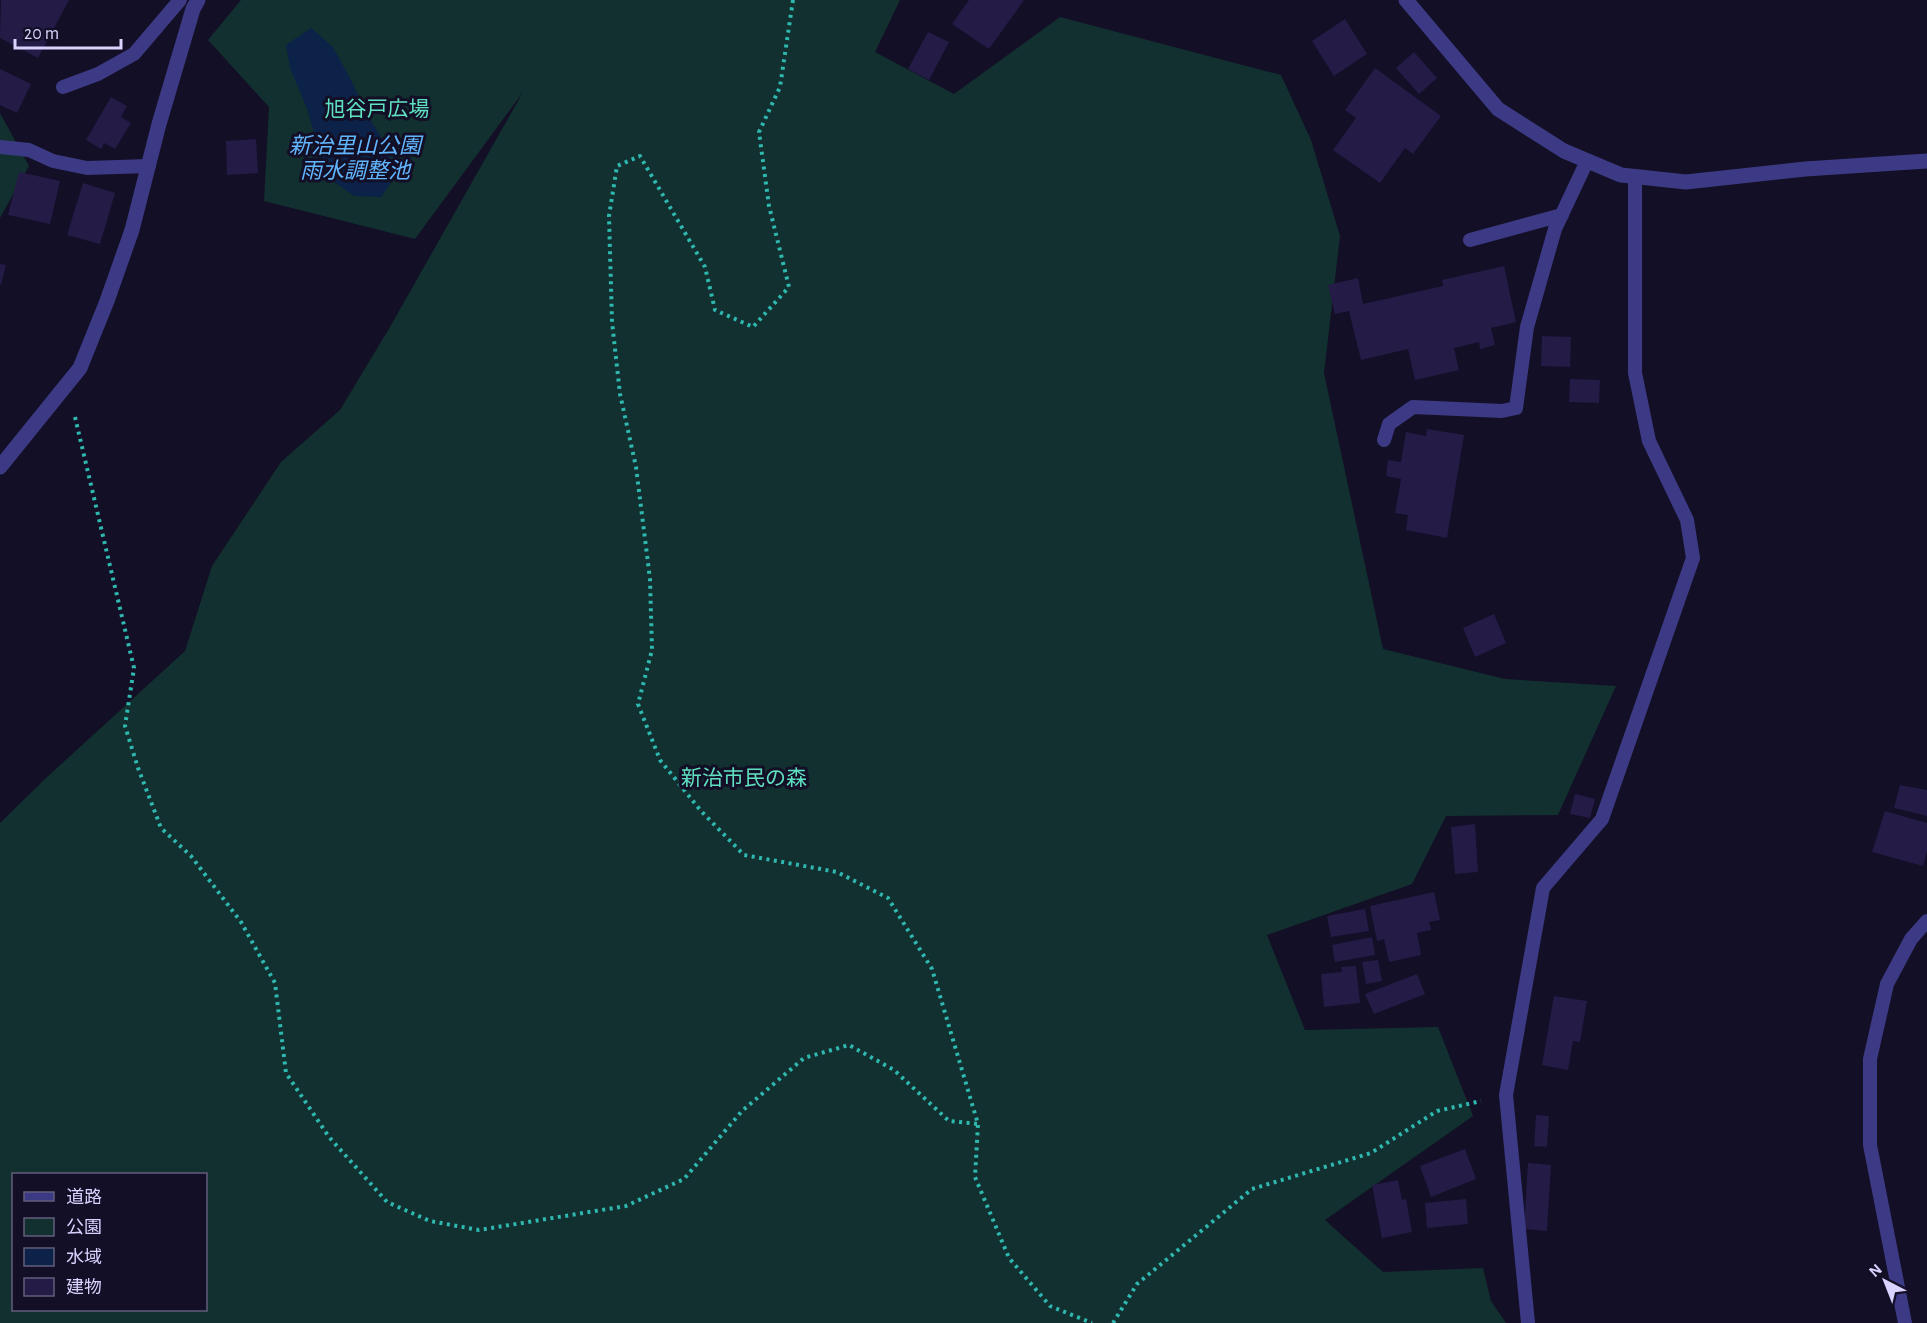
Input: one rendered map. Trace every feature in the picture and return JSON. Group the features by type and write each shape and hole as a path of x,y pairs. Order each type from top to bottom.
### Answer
{"street":[{"path":"0,467 80,368 132,230 190,19 198,0"},
{"path":"1406,0 1498,109 1564,152 1621,175 1686,182 1805,169 1927,161"}],"lane":[{"path":"63,87 99,74 134,54 180,0"},
{"path":"0,147 29,150 53,161 87,168 149,166"},
{"path":"1384,440 1389,424 1413,407 1502,411 1516,408 1527,327 1555,229 1587,161"},
{"path":"1528,1323 1506,1095 1543,888 1602,819 1693,558 1688,520 1649,441 1635,373 1635,177"},
{"path":"1470,240 1562,215"},
{"path":"1905,1323 1870,1145 1870,1059 1887,984 1911,939 1927,921"}],"path":[{"path":"793,0 780,87 759,132 769,206 789,287 753,327 715,310 705,267 640,156 617,166 609,216 612,322 620,394 636,467 650,579 652,650 638,704 660,760 701,811 744,855 837,872 888,898 932,969 978,1124 975,1178 1009,1258 1050,1306 1092,1323"},
{"path":"67,384 134,668 125,726 161,828 190,856 241,922 275,983 286,1073 329,1137 387,1202 430,1221 479,1230 626,1206 684,1179 742,1111 804,1058 849,1045 894,1070 949,1121 978,1124"},
{"path":"1113,1323 1137,1284 1252,1189 1371,1153 1437,1111 1506,1095"}],"green space":[{"name":"新治市民の森","path":"241,0 900,0 875,52 954,94 1060,17 1281,75 1311,140 1340,236 1324,373 1383,649 1505,679 1616,686 1558,815 1446,816 1412,884 1267,935 1305,1030 1438,1027 1473,1116 1325,1220 1383,1272 1483,1268 1491,1301 1506,1323 0,1323 0,823 185,651 212,566 281,462 340,410 390,327 523,92 415,239 264,201 269,107 208,40"},
{"path":"0,113 29,166 0,218"}],"water":[{"name":"新治里山公園 雨水調整池","path":"311,28 333,47 367,115 382,138 397,174 381,197 354,196 327,177 307,109 290,68 286,45"}],"building":[{"path":"1,0 69,0 38,58 0,38"},
{"path":"969,0 1024,0 989,49 952,24"},
{"path":"1345,19 1367,54 1334,76 1312,41"},
{"path":"928,32 949,42 929,80 908,69"},
{"path":"1414,52 1437,78 1419,94 1396,68"},
{"path":"1375,68 1441,116 1413,154 1405,148 1380,183 1333,150 1356,118 1345,110"},
{"path":"0,69 31,84 17,113 0,105"},
{"path":"111,97 127,106 121,117 131,123 115,149 104,143 101,149 86,140"},
{"path":"256,139 258,173 227,175 226,141"},
{"path":"19,172 60,181 50,224 8,215"},
{"path":"83,183 115,193 100,244 67,235"},
{"path":"0,264 6,265 1,285 0,285"},
{"path":"1504,266 1516,322 1491,328 1495,345 1480,349 1479,342 1454,348 1459,370 1415,380 1408,349 1361,360 1349,311 1335,314 1328,285 1358,278 1363,304 1443,286 1442,280"},
{"path":"1542,336 1571,337 1570,367 1541,366"},
{"path":"1570,379 1600,380 1599,403 1569,402"},
{"path":"1427,429 1464,435 1447,538 1406,530 1408,515 1395,513 1401,479 1386,476 1388,460 1401,462 1406,432 1426,436"},
{"path":"1494,614 1506,643 1475,657 1463,628"},
{"path":"1900,785 1927,790 1927,816 1894,808"},
{"path":"1575,794 1595,799 1590,818 1570,814"},
{"path":"1885,811 1927,823 1927,851 1923,866 1872,852"},
{"path":"1475,824 1478,872 1455,874 1451,827"},
{"path":"1434,892 1440,920 1429,922 1431,930 1417,933 1421,955 1389,962 1384,939 1377,941 1370,906"},
{"path":"1365,909 1369,931 1331,937 1327,916"},
{"path":"1372,937 1375,955 1335,962 1332,945"},
{"path":"1378,960 1382,981 1366,984 1362,962"},
{"path":"1356,966 1360,1003 1324,1007 1321,974 1342,972 1341,967"},
{"path":"1417,974 1425,994 1374,1014 1365,994"},
{"path":"1554,996 1587,1001 1580,1042 1573,1041 1568,1070 1542,1065"},
{"path":"1536,1115 1549,1116 1547,1147 1534,1146"},
{"path":"1465,1149 1476,1179 1431,1197 1420,1166"},
{"path":"1528,1163 1551,1165 1547,1231 1524,1229"},
{"path":"1398,1180 1402,1200 1406,1199 1412,1232 1382,1238 1372,1185"},
{"path":"1466,1199 1468,1224 1427,1228 1425,1203"}],"park label":[{"name":"旭谷戸広場","path":"377,109"}]}
